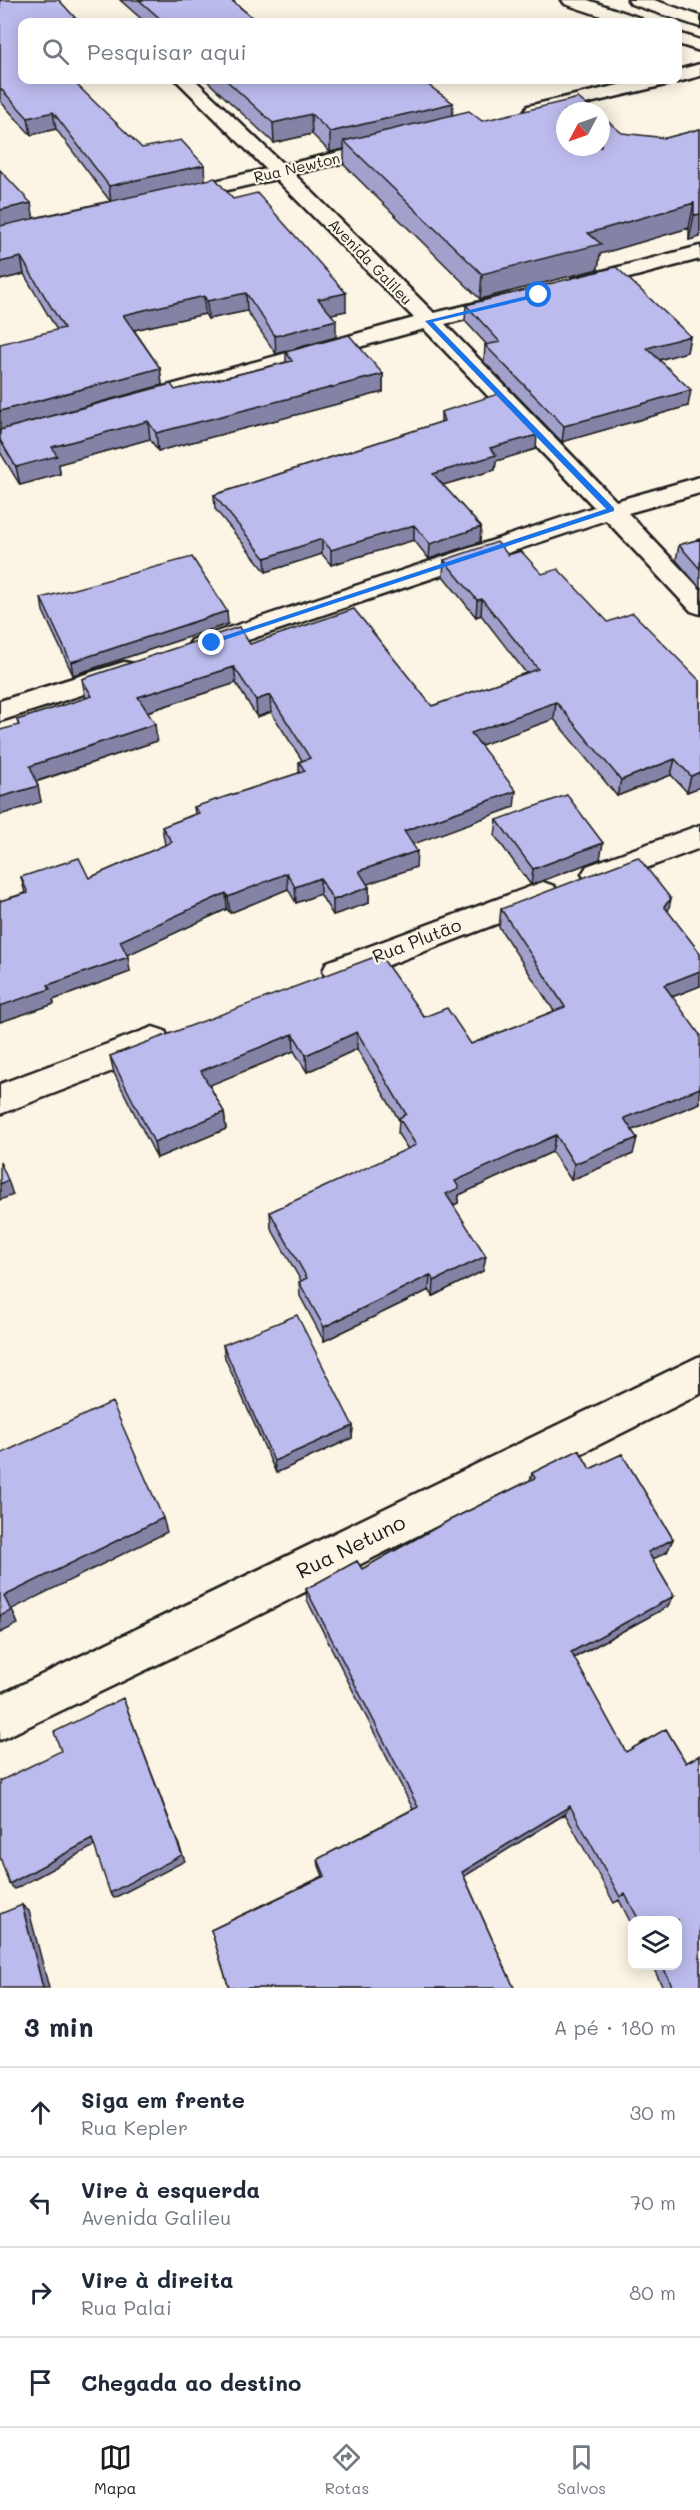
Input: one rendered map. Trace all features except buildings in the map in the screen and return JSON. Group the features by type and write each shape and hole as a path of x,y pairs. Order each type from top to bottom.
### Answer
{"main road":[{"path":"572,0 623,18"},
{"path":"637,0 700,22"},
{"path":"682,39 700,46"},
{"path":"682,75 700,70"},
{"name":"Avenida Galileu","path":"189,84 282,172 700,604"},
{"path":"515,116 646,84"},
{"name":"Rua Newton","path":"158,200 403,143"},
{"path":"560,289 700,252"},
{"path":"141,400 428,321 529,297"},
{"path":"178,654 611,510 700,485"},
{"path":"0,711 145,665"},
{"name":"Rua Plutão","path":"314,980 700,836"},
{"path":"0,1099 179,1031"},
{"name":"Rua Netuno","path":"0,1718 212,1616 700,1374"}],"route":[{"path":"212,643 611,510 428,321 539,295"}]}
